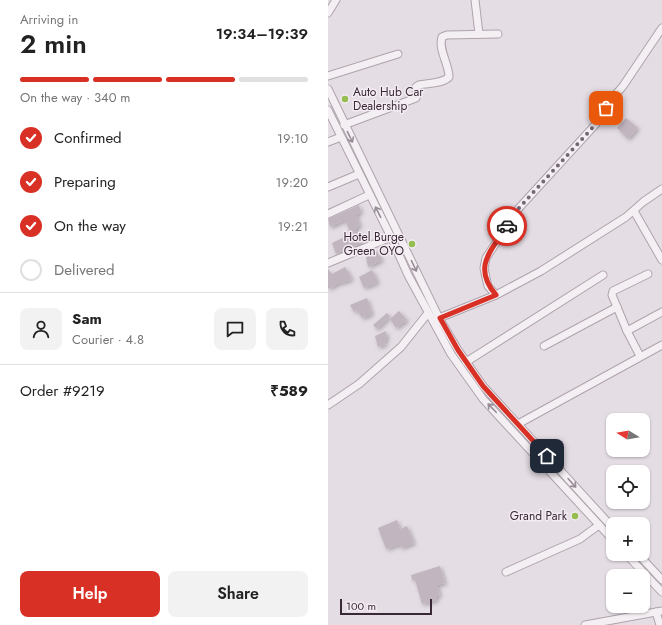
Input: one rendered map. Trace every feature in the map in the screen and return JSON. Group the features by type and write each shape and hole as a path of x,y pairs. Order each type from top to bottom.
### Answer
{"street":[{"path":"328,4 335,0"},
{"path":"328,13 335,0"},
{"path":"475,0 479,34"},
{"path":"496,295 488,286 484,268 486,258 519,208 595,125 662,28"},
{"path":"344,125 416,98 416,87 419,85 447,80 449,77 441,43 442,37 448,35 498,34"},
{"path":"328,76 398,54"},
{"path":"328,89 344,125 388,210 440,318 466,362 486,390 606,520"},
{"path":"328,110 391,237 408,275 451,354 477,391 606,532"},
{"path":"328,142 341,137"},
{"path":"328,187 359,174"},
{"path":"440,318 496,295 541,271 626,217 642,202 662,189"},
{"path":"328,214 369,194"},
{"path":"634,211 662,260"},
{"path":"328,263 391,237"},
{"path":"640,356 627,331 612,295 613,291 648,274"},
{"path":"466,362 602,275"},
{"path":"544,346 616,307"},
{"path":"627,331 662,312"},
{"path":"328,406 359,384 401,347 428,313"},
{"path":"518,424 662,345"},
{"path":"506,572 580,539 599,525"},
{"path":"633,561 662,592"},
{"path":"644,561 662,580"},
{"path":"585,625 659,612 660,625"}],"building":[{"path":"626,118 638,128 628,139 617,128"},
{"path":"359,205 361,212 356,215 360,225 355,229 362,242 336,254 332,243 351,234 345,220 330,227 328,219"},
{"path":"377,251 382,260 368,267 366,257"},
{"path":"345,267 352,279 342,283 341,282 328,289 328,269 332,274"},
{"path":"372,270 378,282 364,288 359,277"},
{"path":"367,298 372,314 362,318 357,310 354,312 350,305"},
{"path":"399,311 407,320 396,328 390,319"},
{"path":"387,313 390,316 377,329 373,325"},
{"path":"386,331 387,339 384,341 386,344 378,347 375,336"},
{"path":"397,520 400,529 407,526 414,543 401,548 400,544 386,549 378,528"},
{"path":"440,566 445,583 437,585 440,595 436,596 437,600 422,604 415,580 412,580 411,575"}],"way so far":[{"path":"507,226 519,208 595,125 606,108"}],"place":[{"name":"Auto Hub Car Dealership","path":"345,99"},
{"name":"Hotel Burge Green OYO","path":"412,244"},
{"name":"Grand Park","path":"575,516"}],"route":[{"path":"507,226 486,258 484,268 488,286 496,295 440,318 458,350 483,386 547,456"}]}
